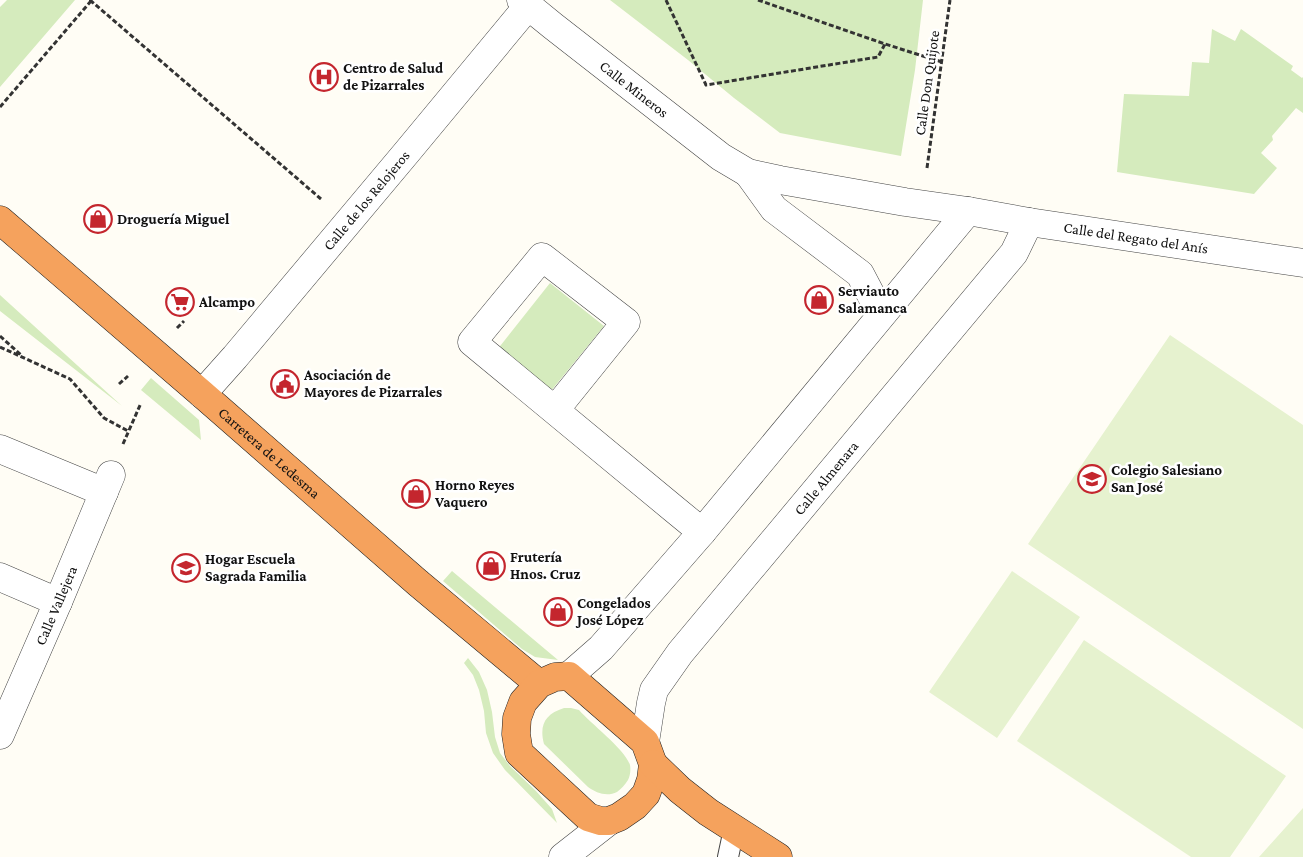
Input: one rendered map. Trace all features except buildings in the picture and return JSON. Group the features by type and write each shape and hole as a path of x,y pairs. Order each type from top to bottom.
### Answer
{"highway":[{"name":"Carretera de Ledesma","path":"0,220 418,583 539,684"},
{"path":"649,753 650,780 646,794 635,806 620,817 609,821 601,821 588,817 579,810 519,753 516,734 517,718 523,702 539,684 555,677 569,676 649,753 680,790 734,830 778,857"},
{"path":"646,794 708,812"}],"street":[{"name":"Calle Mineros","path":"525,3 721,157 748,173 968,211"},
{"name":"Calle de los Relojeros","path":"202,394 369,198 525,3"},
{"name":"Calle Mineros","path":"748,173 774,209 860,274 882,314"},
{"name":"Calle del Regato del Anís","path":"968,211 1029,222 1303,263"},
{"path":"569,676 601,648 702,532 968,211"},
{"name":"Calle Almenara","path":"649,753 650,703 654,690 680,653 1014,253 1029,222"},
{"path":"555,410 626,322 542,257 472,342 702,532"},
{"name":"Calle Vallejera","path":"0,448 107,484 58,602 7,700 0,735"},
{"path":"0,577 58,602"},
{"path":"566,855 579,810"},
{"path":"566,855 609,821"}],"lane":[{"path":"728,857 734,830"}],"path":[{"path":"0,107 91,0 324,201"},
{"path":"666,0 706,85 878,57 885,44"},
{"path":"758,0 942,62"},
{"name":"Calle Don Quijote","path":"927,168 950,0"},
{"path":"0,336 23,357"},
{"path":"0,347 70,379 104,418 128,431"},
{"path":"132,424 141,403"}],"green space":[{"path":"7,0 75,0 0,87 0,7"},
{"path":"610,0 923,0 915,70 901,156 780,133"},
{"path":"1212,29 1235,41 1241,29 1293,66 1291,70 1303,77 1303,113 1296,108 1272,136 1273,140 1261,153 1277,168 1254,194 1117,172 1124,94 1189,96 1192,62 1209,63"},
{"path":"550,283 604,326 550,392 497,350"},
{"path":"0,295 122,406 0,311"},
{"path":"1170,335 1303,425 1303,729 1028,544"},
{"path":"151,378 199,420 201,440 141,390"},
{"path":"452,571 558,660 535,657 522,649 443,581"},
{"path":"1012,571 1080,617 997,738 929,692"},
{"path":"1084,640 1286,776 1230,857 1191,857 1017,741"},
{"path":"468,658 479,672 487,690 495,737 500,753 510,766 552,809 557,823 505,770 493,753 486,733 484,711 479,690 473,675 464,663"},
{"path":"564,708 579,710 615,744 627,759 630,765 629,777 626,784 617,792 606,794 598,793 591,789 544,744 542,731 545,721 552,713"},
{"path":"1303,808 1303,857 1259,857"}],"place":[{"name":"Centro de Salud de Pizarrales","path":"324,77"},
{"name":"Droguería Miguel","path":"98,219"},
{"name":"Serviauto Salamanca","path":"819,300"},
{"name":"Alcampo","path":"180,302"},
{"name":"Asociación de Mayores de Pizarrales","path":"285,384"},
{"name":"Colegio Salesiano San José","path":"1092,479"},
{"name":"Horno Reyes Vaquero","path":"416,494"},
{"name":"Frutería Hnos. Cruz","path":"491,566"},
{"name":"Hogar Escuela Sagrada Familia","path":"186,568"},
{"name":"Congelados José López","path":"558,612"}]}
